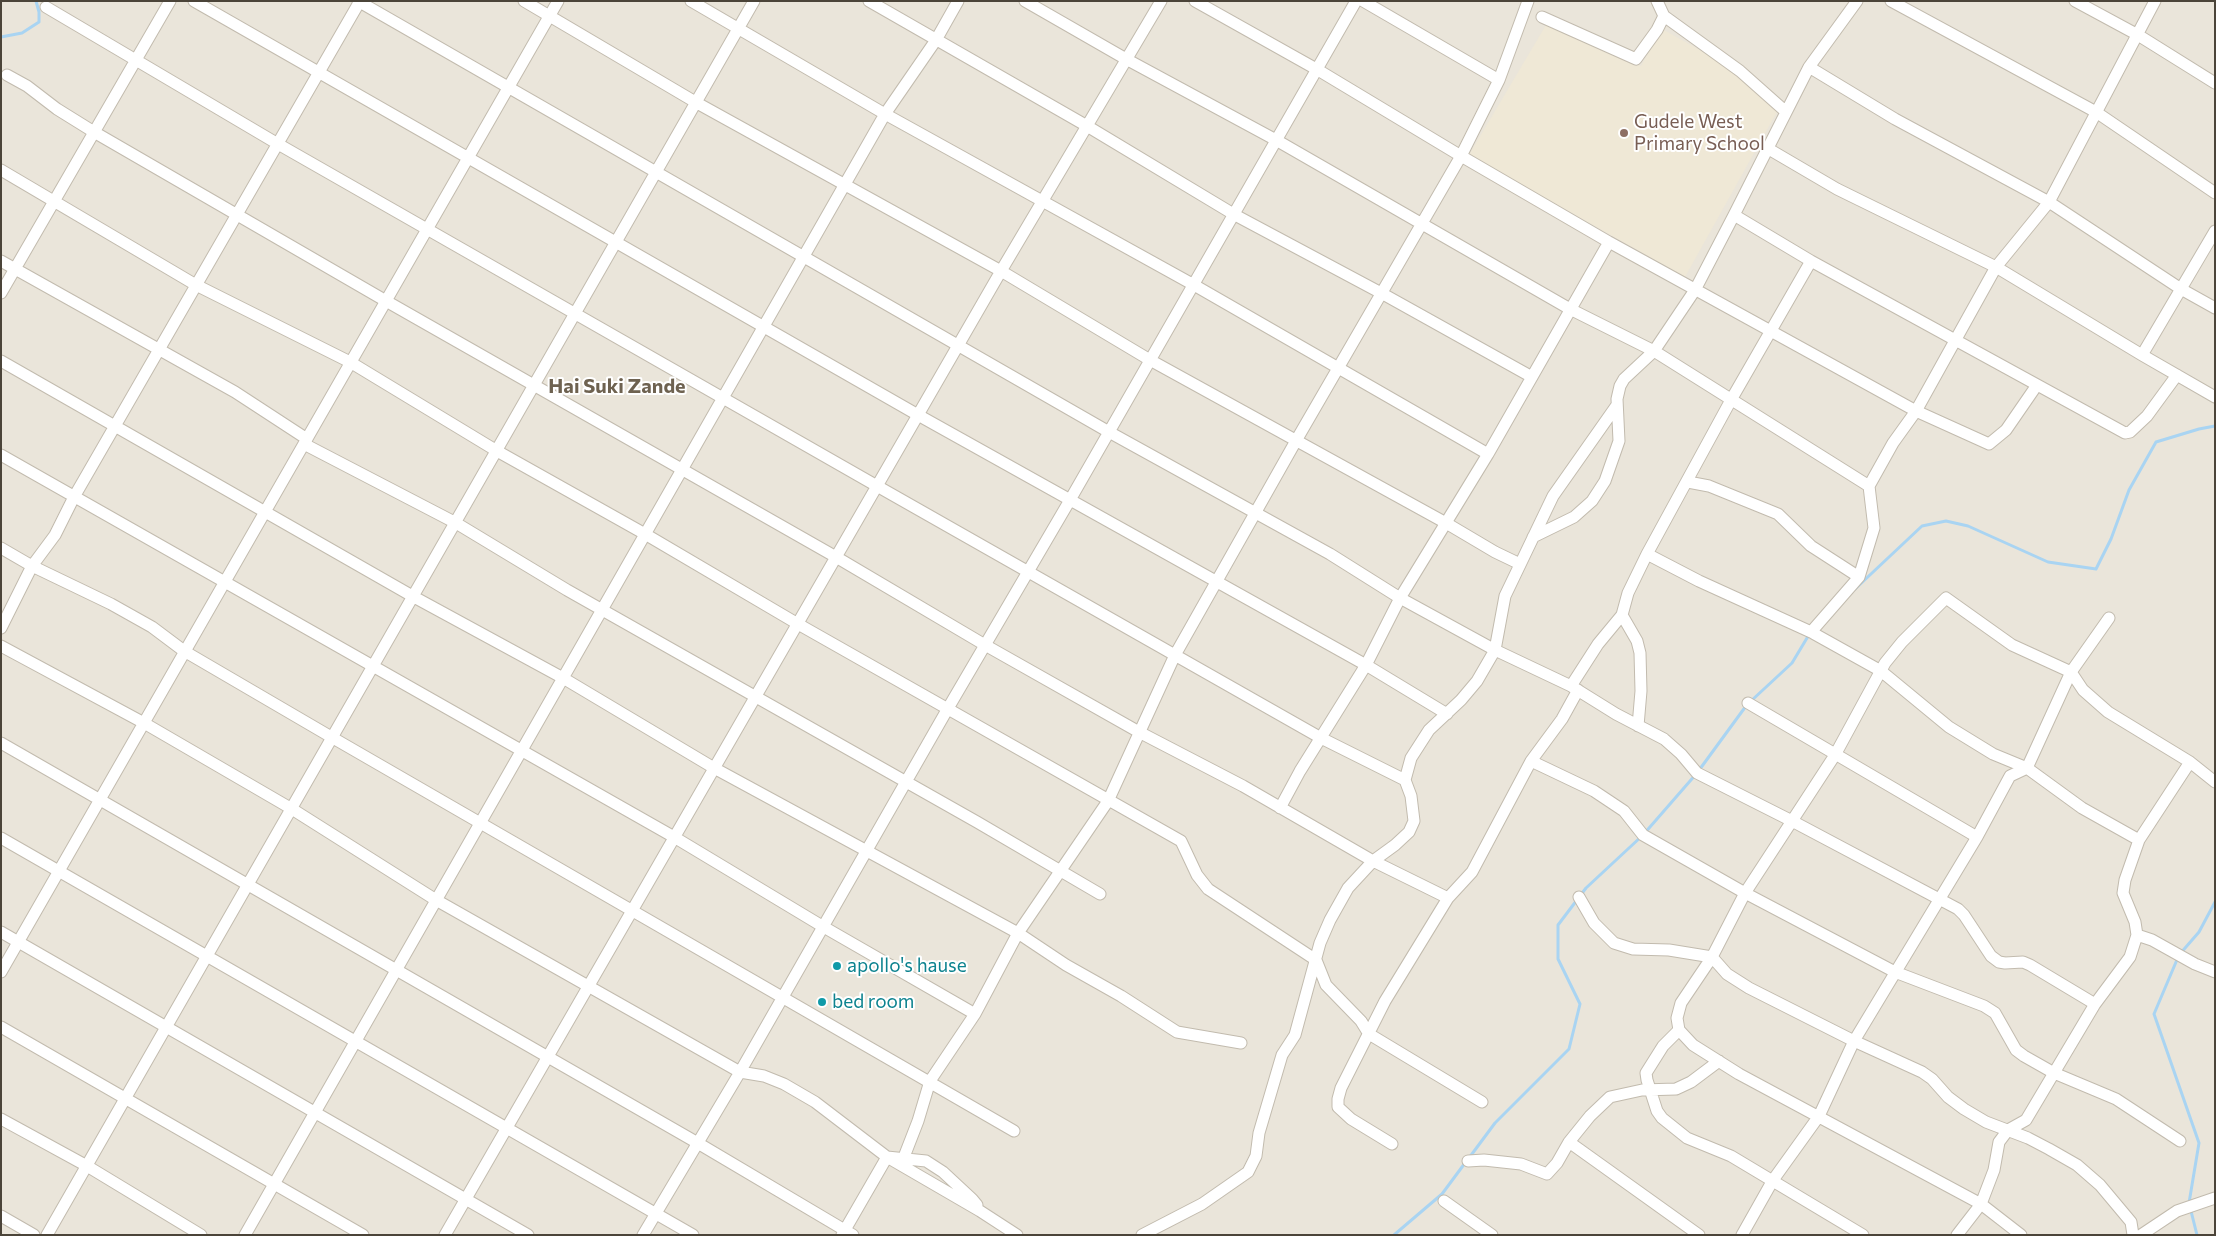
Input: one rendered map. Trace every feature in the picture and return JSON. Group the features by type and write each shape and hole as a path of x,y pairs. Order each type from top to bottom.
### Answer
{"street":[{"path":"1,293 170,1"},
{"path":"194,1 918,416 1366,665 1447,714"},
{"path":"524,1 697,103 1001,271 1150,360 1446,522 1495,552 1520,564"},
{"path":"1,972 558,1"},
{"path":"691,1 885,114 1194,285 1488,454"},
{"path":"47,1235 754,1"},
{"path":"869,1 1087,126 1235,215 1383,294 1532,377"},
{"path":"244,1235 885,114 936,40 958,1"},
{"path":"1025,1 1423,223 1570,309 1654,351 1869,486"},
{"path":"445,1235 1001,271 1161,1"},
{"path":"1195,1 1318,70 1609,242 1916,411 1989,444 2006,430 2037,385"},
{"path":"643,1235 696,1142 740,1072 822,926 1235,215 1356,1"},
{"path":"1363,1 1499,80"},
{"path":"1657,1 1664,16 1740,71 1785,111"},
{"path":"1533,537 1574,516 1592,501 1605,481 1619,441 1617,405 1620,386 1624,379 1654,351 1695,290 1808,67 1857,1"},
{"path":"1891,1 2096,112 2215,193"},
{"path":"2075,1 2138,35 2215,83"},
{"path":"1811,632 1859,577 1874,528 1869,486 1893,442 1916,411 1996,267 2049,202 2155,1"},
{"path":"1,628 32,566 55,535 74,497 359,2 1108,432 1330,554 1400,598 1495,650 1574,688 1664,740 1681,754 1697,772 1940,899 1964,914 1991,956 1999,962 2023,962 2030,965 2095,1004"},
{"path":"904,1157 930,1082 975,1014 1018,933 1108,801 1175,655 1216,581 1256,515 1296,439 1383,294 1461,156 1499,80 1527,2"},
{"path":"46,7 278,144 877,486 1321,738 1406,780"},
{"path":"1542,17 1636,59 1657,30 1664,16"},
{"path":"1808,67 1895,119 2049,202 2181,290 2215,308"},
{"path":"7,75 28,86 57,109 94,132 386,302 836,557 985,645 1139,732 1243,786 1373,861 1448,898"},
{"path":"1768,148 1837,189 1996,267 2142,356 2215,396"},
{"path":"1,170 196,285 350,362 497,451 646,534 947,710 1181,841 1198,875 1208,889 1316,960 1326,985 1361,1021 1369,1034 1482,1102"},
{"path":"1734,216 1811,262 2124,433 2130,432 2147,416 2177,375"},
{"path":"2142,356 2215,231"},
{"path":"1280,808 1366,665 1400,598 1488,454 1609,242"},
{"path":"1,261 235,392 305,442 456,523 755,697 1062,870 1100,894"},
{"path":"1392,1144 1351,1119 1338,1107 1341,1088 1385,1001 1448,898 1472,872 1530,761 1562,719 1574,688 1602,638 1622,615 1628,594 1647,554 1811,262"},
{"path":"1,361 414,597 563,678 714,768 1018,933 1066,966 1120,996 1178,1032 1242,1042"},
{"path":"1142,1235 1202,1204 1248,1172 1256,1156 1259,1133 1282,1055 1295,1035 1316,960 1330,920 1348,888 1373,861 1409,832 1414,821 1411,796 1406,780 1411,758 1429,730 1461,700 1477,680 1495,650 1505,596 1553,496 1617,405"},
{"path":"1,455 226,580 521,752 674,837 822,926 975,1014"},
{"path":"1688,482 1709,486 1778,514 1810,546 1859,577"},
{"path":"1,548 32,566 111,604 152,627 184,651 332,738 480,824 633,909 1014,1131"},
{"path":"1647,554 1692,578 1811,632 1881,671 1949,728 1993,754 2027,768 2082,808 2139,840"},
{"path":"2021,1235 1981,1204 1739,1074 1693,1045 1679,1030 1677,1018 1681,1003 1712,957 1746,893 1835,755 1881,671 1902,642 1946,598 2012,645 2071,672 2083,690 2108,712 2190,762 2215,782"},
{"path":"1622,615 1637,641 1640,653 1641,691 1638,726"},
{"path":"1742,1235 1773,1180 1819,1116 1854,1041 1977,837 2010,776 2027,768 2071,672 2109,618"},
{"path":"1,646 144,723 292,809 436,900 740,1072 764,1076 784,1084 830,1113 887,1157 980,1211 1017,1235"},
{"path":"1748,703 1977,837"},
{"path":"1,743 696,1142 846,1233 887,1157"},
{"path":"1530,761 1594,791 1624,811 1643,835 1746,893 1895,972 1972,1000 1995,1013 2016,1050 2054,1073 2116,1099 2180,1141"},
{"path":"1956,1235 1981,1204 1994,1170 1999,1142 2008,1130 2026,1120 2095,1004 2130,957 2137,935 2135,922 2123,893 2125,880 2139,840 2190,762"},
{"path":"1,838 693,1235"},
{"path":"1579,897 1594,923 1604,934 1622,947 1669,950 1712,957 1727,974 1749,988 1854,1041 1922,1072 1932,1079 1948,1098 1964,1109 1986,1122 2042,1145 2077,1165 2100,1185 2122,1210 2131,1222 2133,1235"},
{"path":"1,932 528,1235"},
{"path":"2137,935 2152,940 2195,964 2215,972"},
{"path":"1,1027 363,1235"},
{"path":"1679,1030 1663,1046 1646,1073 1657,1111 1672,1127 1687,1138 1731,1156 1863,1235"},
{"path":"1468,1161 1484,1160 1521,1164 1547,1174 1590,1116 1610,1097 1623,1093 1676,1089 1691,1082 1719,1061"},
{"path":"1,1120 87,1166 200,1235"},
{"path":"1569,1142 1699,1235"},
{"path":"887,1157 904,1157 926,1161 943,1172 972,1199 980,1211"},
{"path":"2141,1235 2177,1211 2214,1198"},
{"path":"1444,1201 1492,1235"},
{"path":"1,1216 34,1235"}],"shaded area":[{"path":"1,1 2215,1 2215,1235 1,1235"},
{"name":"Gudele West Primary School","path":"1546,25 1641,66 1662,29 1723,63 1778,110 1685,277 1469,155"}],"waterway":[{"path":"1,37 22,33 39,22 36,1"},
{"path":"1855,589 1922,526 1946,521 1968,526 2048,562 2096,569 2111,539 2129,490 2156,442 2215,426"},
{"path":"1751,701 1792,663 1810,633"},
{"path":"1469,1158 1495,1123 1569,1049 1580,1004 1558,959 1558,925 1586,888 1643,835 1697,773 1746,706"},
{"path":"2197,1235 2189,1203 2199,1143 2154,1014 2179,955 2199,932 2215,902"},
{"path":"1394,1235 1442,1194 1465,1163"}],"place":[{"name":"Gudele West Primary School","path":"1624,133"},
{"name":"apollo's hause","path":"837,966"},
{"name":"bed room","path":"822,1002"}],"district":[{"name":"Hai Suki Zande","path":"617,386"}]}
